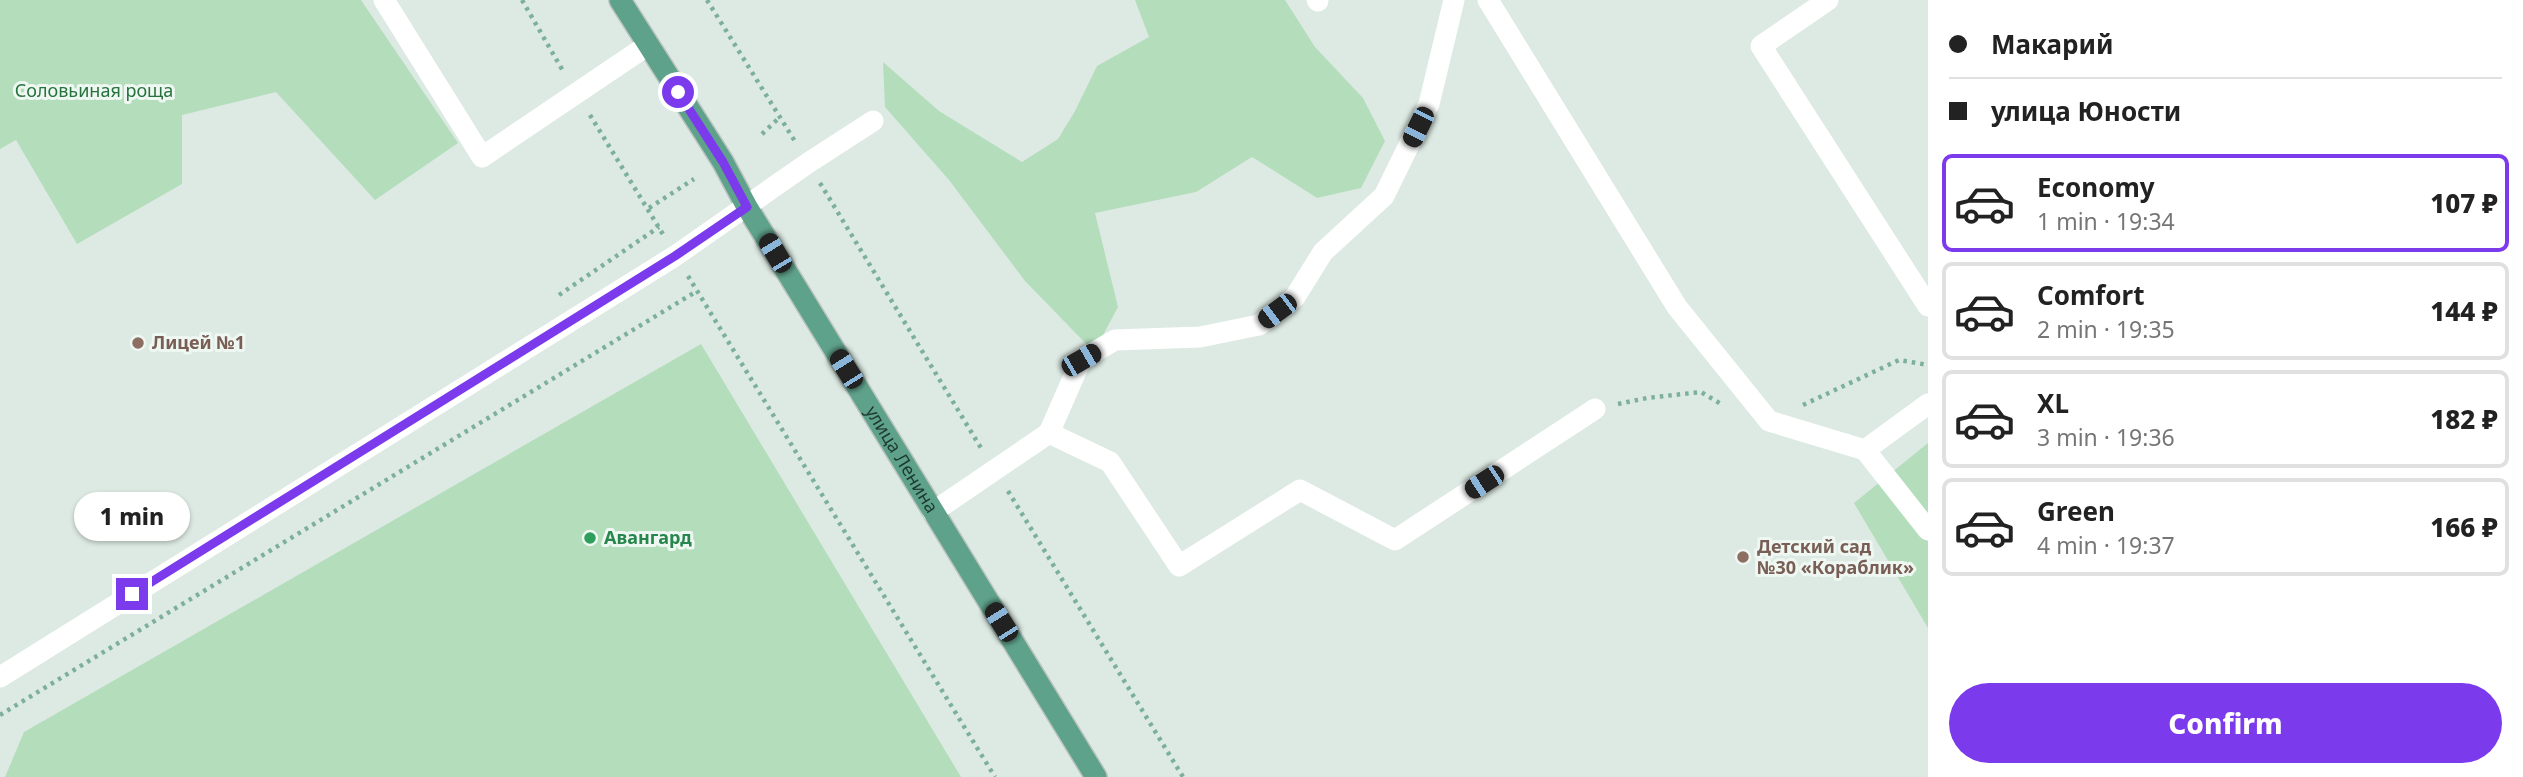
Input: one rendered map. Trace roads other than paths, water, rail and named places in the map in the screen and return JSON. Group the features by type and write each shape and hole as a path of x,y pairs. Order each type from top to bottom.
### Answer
{"main road":[{"name":"улица Ленина","path":"620,0 723,162 747,207 1096,777"}],"street":[{"path":"384,0 482,158 575,92 648,45"},
{"path":"933,512 1049,433 1081,360 1115,340 1200,337 1259,325 1295,297 1323,252 1384,196 1429,104 1454,0"},
{"path":"1488,0 1677,307 1769,421 1865,450 1928,530"},
{"path":"1828,0 1761,46 1928,306"},
{"path":"0,677 675,256 873,121"},
{"path":"1865,450 1928,404"},
{"path":"1049,433 1110,462 1179,566 1300,490 1395,540 1595,409"}],"place":[{"name":"Лицей №1","path":"138,343"},
{"name":"Авангард","path":"590,538"},
{"name":"Детский сад №30 «Кораблик»","path":"1743,557"}],"park label":[{"name":"Соловьиная роща","path":"94,91"}]}
